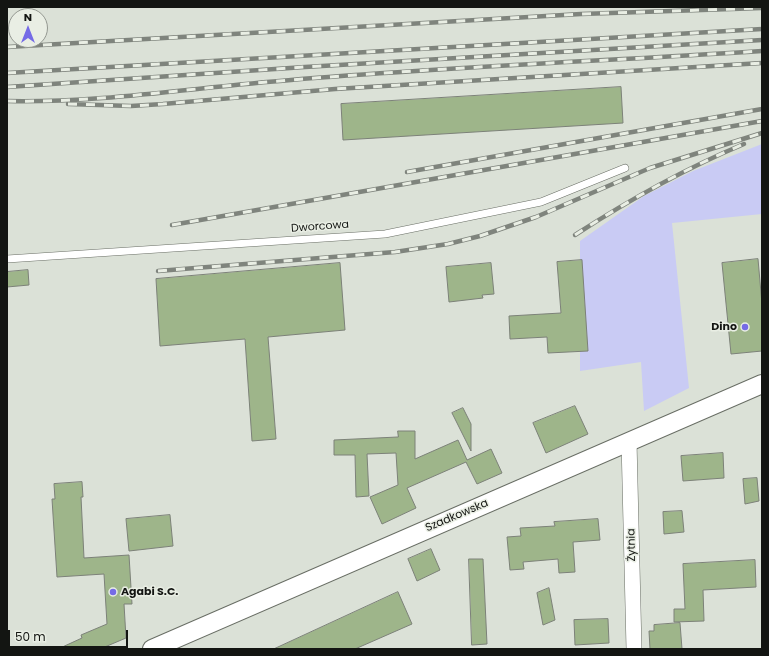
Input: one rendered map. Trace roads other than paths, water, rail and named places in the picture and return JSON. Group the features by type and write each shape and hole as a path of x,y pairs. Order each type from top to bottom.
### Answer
{"street":[{"name":"Szadkowska","path":"152,649 762,384"},
{"name":"Żytnia","path":"629,441 634,649"}],"lane":[{"name":"Dworcowa","path":"7,259 385,234 541,202 625,168"}],"railway":[{"path":"7,47 581,14 762,8"},
{"path":"7,73 762,29"},
{"path":"7,87 305,67 762,40"},
{"path":"7,101 78,100 350,75 762,51"},
{"path":"68,104 131,106 335,89 762,63"},
{"path":"407,172 762,109"},
{"path":"172,225 762,121"},
{"path":"158,271 395,252 448,244 480,236 536,217 650,168 762,133"},
{"path":"575,235 657,186 744,144"}],"place":[{"name":"Dino","path":"745,327"},
{"name":"Agabi S.C.","path":"113,592"}]}
